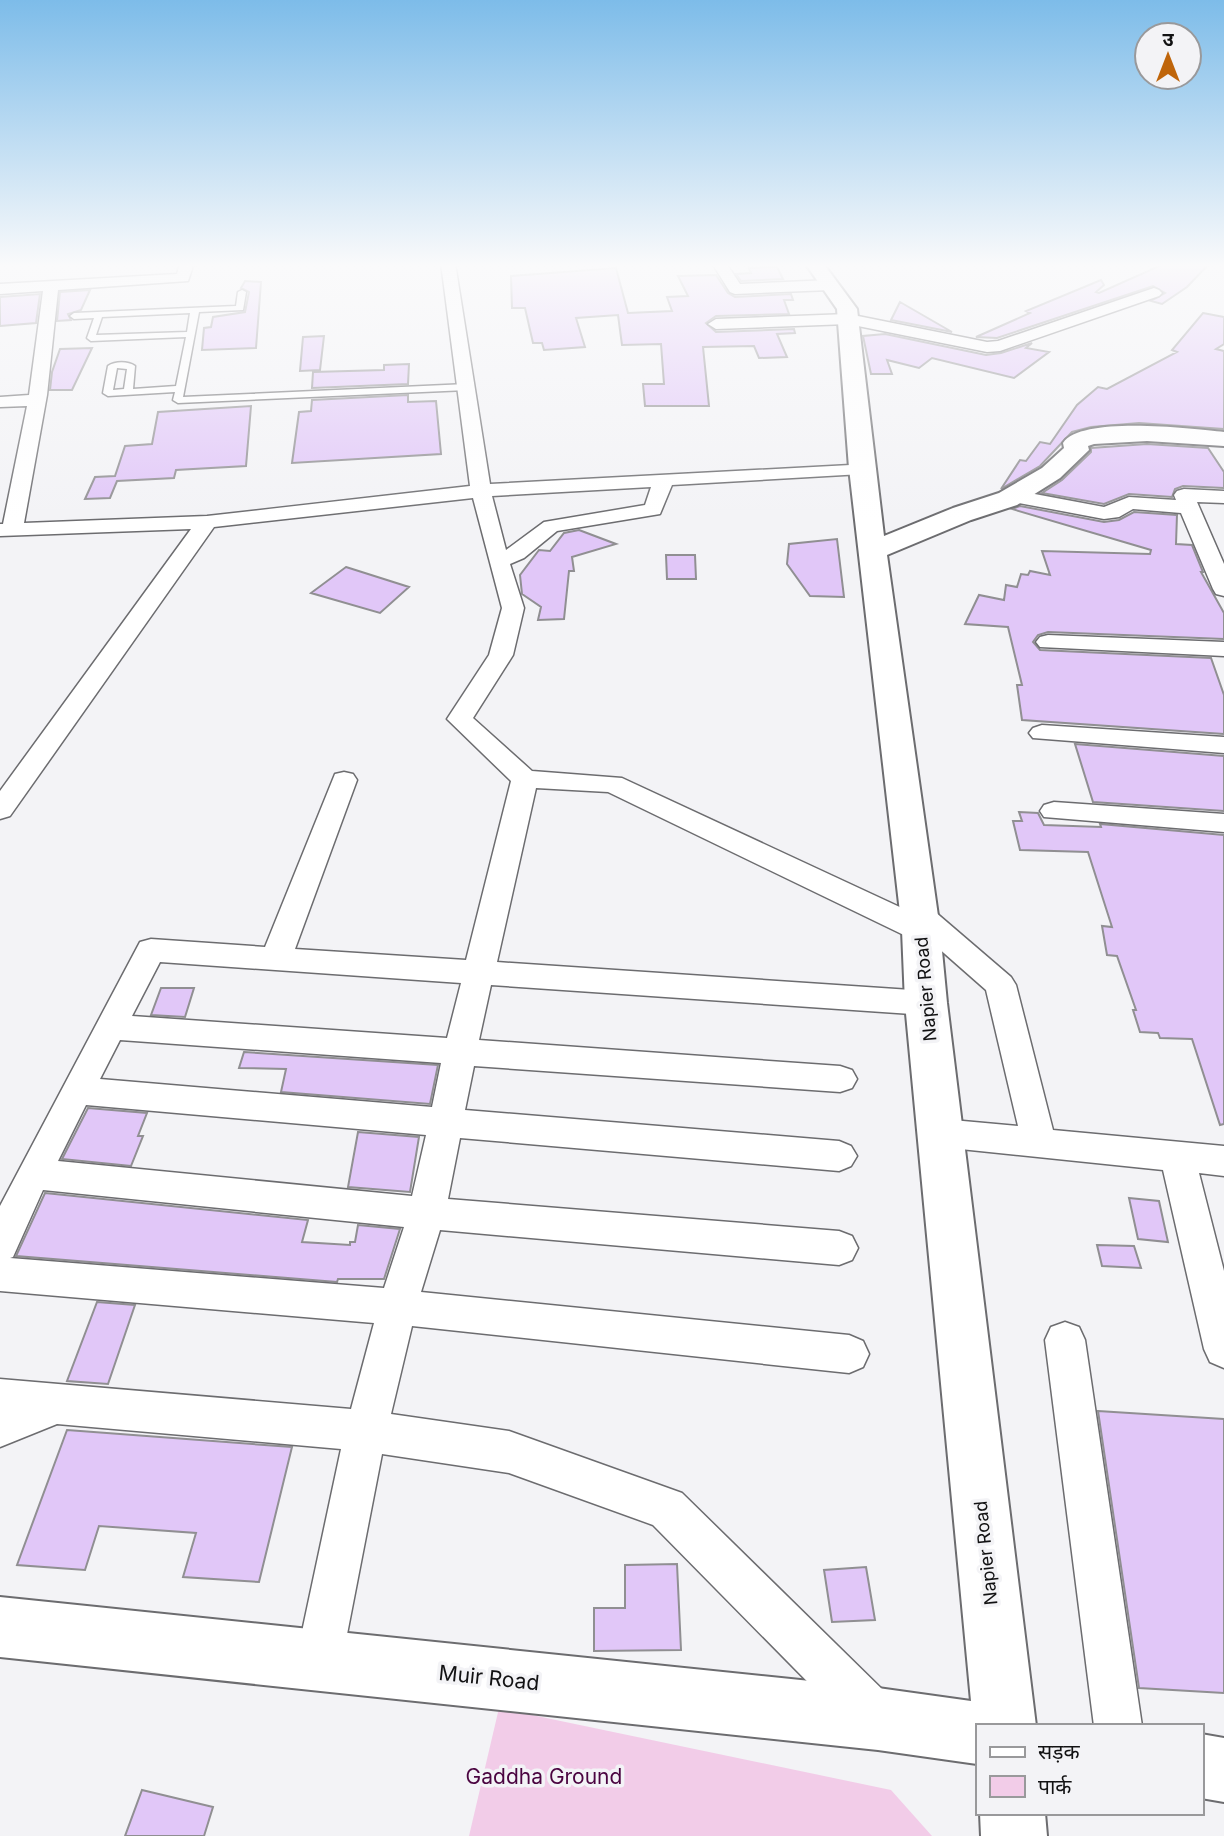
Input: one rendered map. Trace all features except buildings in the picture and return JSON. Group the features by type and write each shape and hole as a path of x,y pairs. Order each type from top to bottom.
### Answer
{"street":[{"path":"43,349 37,400 6,530 207,522 481,491 862,467"},
{"path":"461,349 481,491 498,561 513,607 500,656 460,719 525,779 613,784 919,921 1000,985 1040,1142"},
{"name":"Napier Road","path":"841,349 862,467 919,921 1005,1724"},
{"path":"0,402 37,400"},
{"path":"873,551 962,514 1014,496 1051,473 1077,450 1075,443 1082,439 1105,434 1224,439"},
{"path":"498,561 516,553 551,526 653,510 664,479"},
{"path":"1224,497 1184,495 1224,589"},
{"path":"1014,496 1104,513 1112,513 1129,503 1188,507"},
{"path":"0,810 207,522"},
{"path":"1048,642 1224,649"},
{"path":"1042,733 1224,745"},
{"path":"319,1660 366,1431 397,1307 427,1213 460,1051 525,779"},
{"path":"276,958 344,780"},
{"path":"1054,810 1224,823"},
{"path":"0,1245 33,1174 151,950 926,1003"},
{"path":"112,1027 840,1079"},
{"path":"77,1091 839,1156"},
{"path":"941,1133 1224,1161"},
{"path":"1177,1156 1224,1349"},
{"path":"33,1174 427,1213 839,1248"},
{"path":"0,1274 397,1307 849,1354"},
{"path":"1065,1340 1118,1724"},
{"path":"0,1399 366,1431 509,1452 667,1508 878,1719"},
{"path":"0,1427 57,1404"},
{"name":"Muir Road","path":"0,1627 878,1719 976,1733"},
{"path":"1203,1766 1224,1770"},
{"path":"1012,1815 1014,1836"}],"lane":[{"path":"188,349 178,400 467,387"},
{"path":"128,392 181,389"}],"green space":[{"name":"Gaddha Ground","path":"499,1708 891,1790 932,1836 469,1836"}]}
